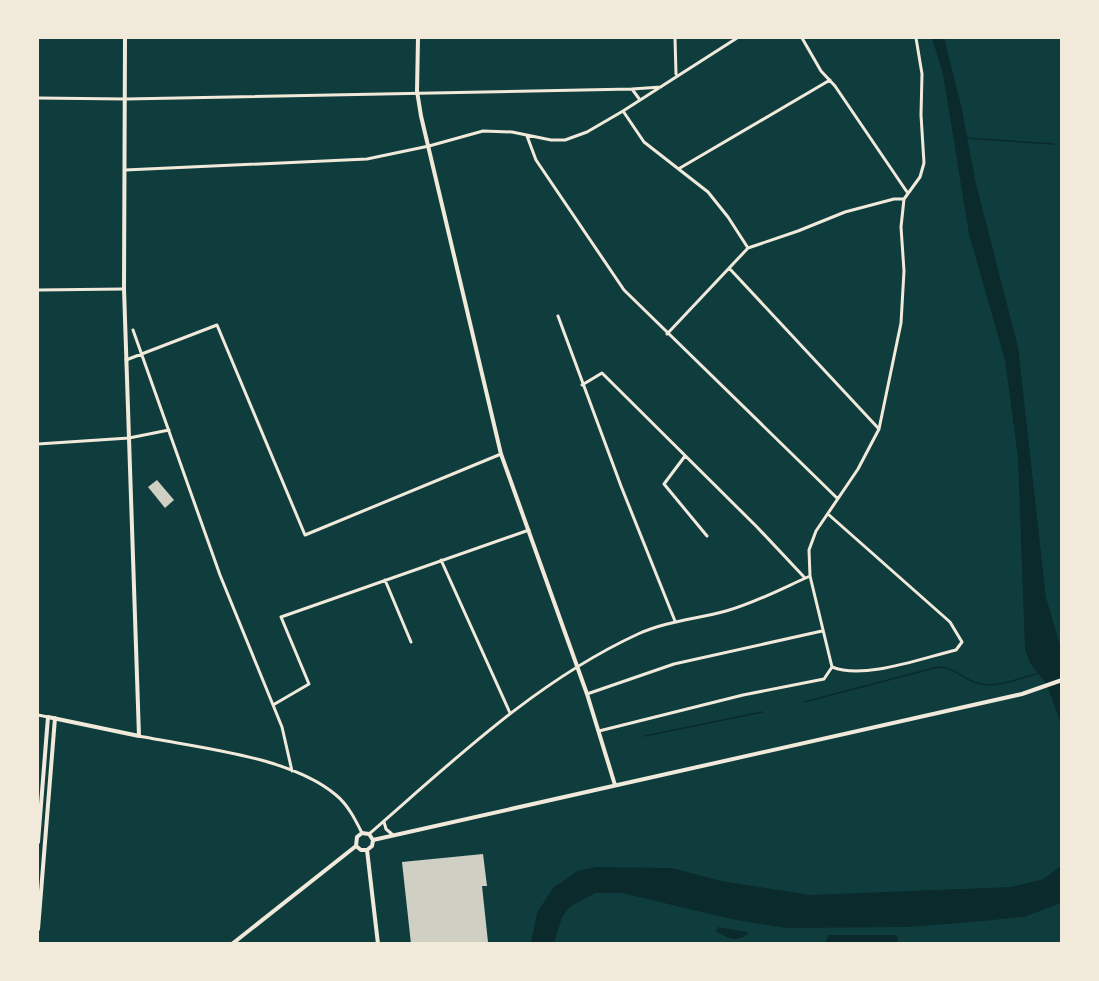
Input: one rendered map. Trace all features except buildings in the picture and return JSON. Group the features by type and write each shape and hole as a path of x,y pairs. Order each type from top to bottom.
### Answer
{"street":[{"path":"125,38 124,289 139,736"},
{"path":"418,38 417,91 501,454 587,694 615,785"},
{"path":"675,38 676,75"},
{"path":"125,170 367,159 429,146 483,131 565,140 587,132 623,111 736,38"},
{"path":"802,38 821,71 830,80 907,192"},
{"path":"599,731 743,695 824,679 832,667 810,576 811,540 858,469 879,429 904,298 901,227 904,199 920,177 924,163 921,115 922,74 916,38"},
{"path":"680,168 830,80"},
{"path":"38,98 126,99 661,87"},
{"path":"632,89 640,100"},
{"path":"623,111 644,142 680,168 719,204 748,248"},
{"path":"527,135 537,160 614,277 667,334 837,498"},
{"path":"667,334 748,248 845,212 894,199 904,199"},
{"path":"729,268 879,429"},
{"path":"38,290 124,289"},
{"path":"558,315 582,386 675,621"},
{"path":"126,360 142,356 217,325 305,535 501,454"},
{"path":"133,330 220,575 273,705 291,758 292,771"},
{"path":"582,386 602,373 805,578"},
{"path":"38,444 129,438 169,430"},
{"path":"685,456 664,484 707,536"},
{"path":"828,514 950,622 962,642 956,650 865,671 844,672 832,667"},
{"path":"273,705 309,684 281,617 529,530"},
{"path":"441,560 510,713"},
{"path":"369,834 510,713 577,667 639,633 675,621 738,608 810,576"},
{"path":"385,580 411,642"},
{"path":"587,694 674,664 823,631"},
{"path":"373,840 1042,687 1062,680"},
{"path":"38,715 279,765 336,795 352,813 362,833"},
{"path":"38,842 48,717"},
{"path":"38,929 55,718"},
{"path":"385,820 386,829 393,835"},
{"path":"356,846 361,850 367,850 372,846 373,840 369,834 362,833"},
{"path":"356,846 356,839 362,833"},
{"path":"232,944 356,846"},
{"path":"367,850 378,944"}],"water":[{"path":"932,38 944,38 961,105 976,184 1018,347 1046,598 1061,648 1061,724 1047,685 1030,663 1025,649 1018,458 1005,360 969,234 943,74"},
{"path":"1061,866 1061,903 1024,917 907,927 786,928 731,919 622,893 595,893 570,907 562,917 554,943 531,943 537,913 553,888 577,871 596,867 672,868 721,881 810,895 1011,887 1043,879"},
{"path":"718,927 749,933 741,938 733,939 716,931"},
{"path":"828,935 894,935 897,936 898,943 825,943"}],"waterway":[{"path":"965,138 1054,144"},
{"path":"804,702 938,667 949,669 977,683 992,685 1039,673"},
{"path":"645,736 762,712"}],"tram line":[{"path":"38,715 38,762"}]}
